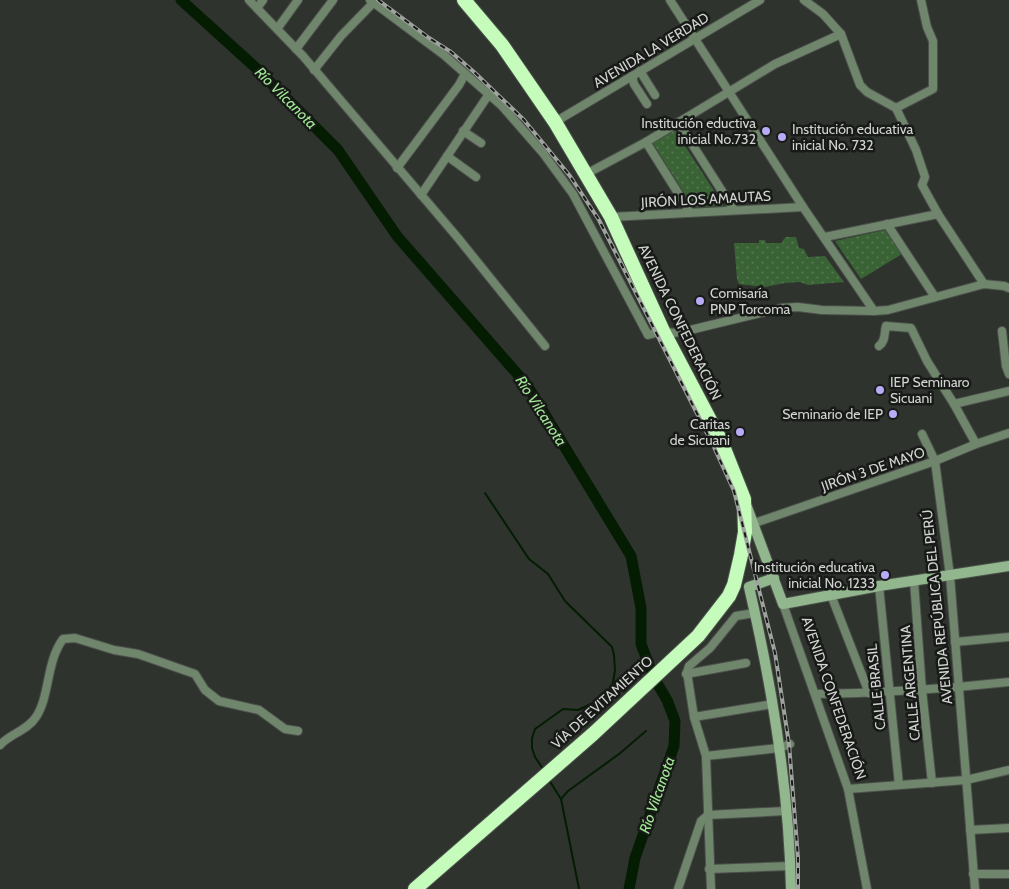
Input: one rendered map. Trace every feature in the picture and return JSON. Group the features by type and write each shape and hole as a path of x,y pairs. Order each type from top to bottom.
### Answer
{"highway":[{"name":"AVENIDA CONFEDERACIÓN","path":"464,0 502,45 555,122 611,217 663,331 721,440 744,499"},
{"name":"VÍA DE EVITAMIENTO","path":"415,889 631,699 709,624 729,596 734,585 749,525 744,499"}],"street":[{"path":"248,0 296,49 421,194 545,346"},
{"path":"257,8 263,0"},
{"path":"277,29 298,0"},
{"path":"296,49 333,0"},
{"path":"670,0 803,207 874,311"},
{"name":"AVENIDA LA VERDAD","path":"555,122 760,0"},
{"path":"804,0 823,14 841,34 860,85 868,92 896,108 916,150 925,177 922,185 938,214 984,284"},
{"path":"896,108 933,89 933,41 927,26 922,0"},
{"path":"314,70 341,36 373,1 404,24 502,106 543,153 573,194 648,335 663,331 673,333 781,308 888,310 984,284 1009,288"},
{"path":"586,174 646,142 775,64 841,34"},
{"path":"640,71 655,95"},
{"path":"398,168 465,74"},
{"path":"632,76 634,84 647,104"},
{"path":"421,194 488,94"},
{"path":"678,122 734,210"},
{"path":"464,131 481,143"},
{"path":"646,142 690,212"},
{"path":"446,156 476,177"},
{"name":"JIRÓN LOS AMAUTAS","path":"611,217 803,207"},
{"path":"824,237 938,214"},
{"path":"887,224 934,297"},
{"path":"879,346 883,343 886,326 910,328 927,361 976,444"},
{"path":"1002,332 1006,366 1009,374"},
{"path":"954,404 1009,391"},
{"name":"JIRÓN 3 DE MAYO","path":"749,525 1009,433"},
{"name":"AVENIDA REPÚBLICA DEL PERÚ","path":"922,434 934,461 950,576 975,889"},
{"name":"AVENIDA CONFEDERACIÓN","path":"749,525 784,604 848,789 867,889"},
{"path":"784,604 879,586 1009,566"},
{"path":"734,585 749,587 774,578"},
{"name":"CALLE ARGENTINA","path":"914,581 922,690 932,783"},
{"name":"CALLE BRASIL","path":"879,586 899,785"},
{"path":"749,587 773,704 786,812 791,889"},
{"path":"831,595 869,693"},
{"path":"711,889 706,756 694,717 686,674 689,666 710,648 736,616 755,613"},
{"path":"954,642 1009,637"},
{"path":"0,745 13,734 28,727 38,715 55,653 63,639 75,638 114,650 138,654 195,674 205,690 219,701 259,710 285,729 298,731"},
{"path":"686,674 746,663"},
{"path":"816,694 889,693 1009,682"},
{"path":"694,717 773,704"},
{"path":"706,756 779,748 790,744"},
{"path":"848,789 966,780 1009,770"},
{"path":"678,889 701,821 708,815 786,812"},
{"path":"970,830 1009,828"},
{"path":"709,869 790,866"},
{"path":"973,874 1009,874"}],"green space":[{"path":"674,129 723,206 693,207 652,142"},
{"path":"885,230 902,254 861,279 835,241"},
{"path":"786,237 796,237 799,248 804,249 808,257 825,256 844,282 808,285 800,282 765,287 739,284 734,243 759,243 759,240 765,240 766,243 782,243"}],"waterway":[{"name":"Río Vilcanota","path":"181,0 256,68 338,150 397,236 527,385 631,556 641,608 641,644 654,678 667,700 675,721 674,746 635,858 629,889"},
{"path":"485,493 529,559 548,574 565,601 612,647 614,655 615,670 613,683 604,698 578,710 563,709 535,729 532,738 532,748 535,757 543,769"},
{"path":"561,799 568,791 619,754 646,731"},
{"path":"549,780 561,799 579,889"}],"railway":[{"path":"378,0 451,52 474,72 524,120 570,176 599,220 713,445 734,491 775,653 789,744 798,858 798,889"}],"place":[{"name":"Institución eductiva inicial No.732","path":"766,131"},
{"name":"Institución educativa inicial No. 732","path":"782,137"},
{"name":"Comisaría PNP Torcoma","path":"700,301"},
{"name":"IEP Seminaro Sicuani","path":"880,390"},
{"name":"Seminario de IEP","path":"893,414"},
{"name":"Caritas de Sicuani","path":"740,432"},
{"name":"Institución educativa inicial No. 1233","path":"885,575"}]}
